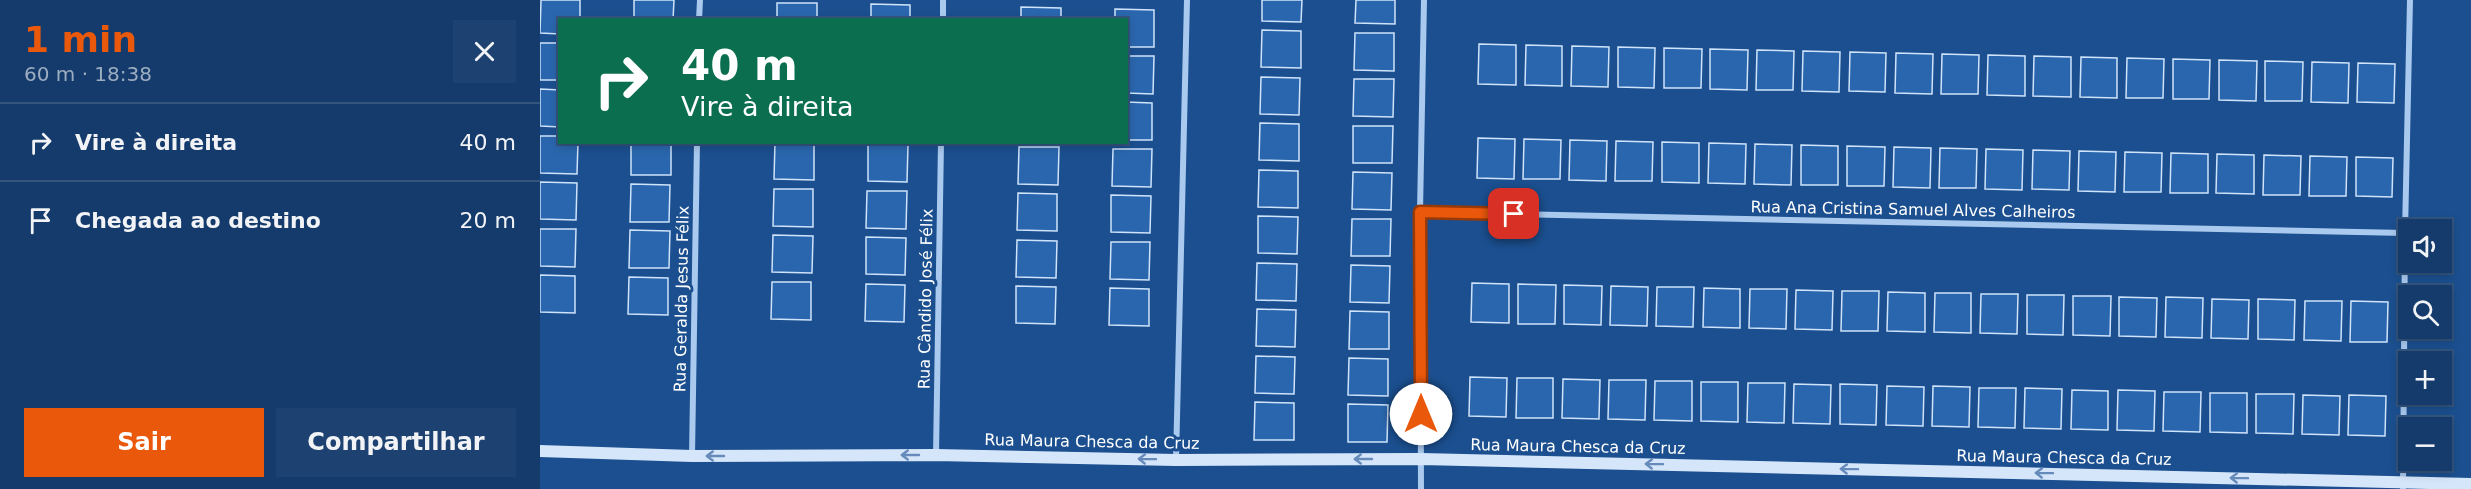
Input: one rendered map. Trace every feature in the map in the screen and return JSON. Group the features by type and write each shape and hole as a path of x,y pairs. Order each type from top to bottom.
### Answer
{"street":[{"path":"699,18 700,0"},
{"path":"943,0 943,18"},
{"path":"1176,460 1187,0"},
{"path":"1421,489 1420,212 1424,0"},
{"path":"2405,219 2410,0"},
{"name":"Rua Geralda Jesus Félix","path":"692,456 698,144"},
{"name":"Rua Cândido José Félix","path":"936,455 941,144"},
{"name":"Rua Ana Cristina Samuel Alves Calheiros","path":"1420,212 2398,233"},
{"path":"2403,485 2405,273"},
{"name":"Rua Maura Chesca da Cruz","path":"540,451 692,456 936,455 1176,460 1422,459 2403,485 2471,484"}],"building":[{"path":"541,0 580,0 580,18 558,18 558,34 540,33"},
{"path":"634,0 674,0 673,18 634,18"},
{"path":"1262,0 1302,0 1301,22 1262,21"},
{"path":"1356,0 1395,0 1395,24 1355,23"},
{"path":"777,3 817,3 817,18 777,18"},
{"path":"871,4 910,5 910,18 871,18"},
{"path":"1021,7 1061,8 1061,18 1021,18"},
{"path":"1115,9 1154,10 1154,47 1128,47 1128,18 1115,18"},
{"path":"1262,30 1301,31 1301,68 1261,67"},
{"path":"1355,33 1394,33 1394,71 1354,70"},
{"path":"540,43 558,43 558,80 540,80"},
{"path":"1479,44 1516,45 1516,85 1478,84"},
{"path":"1526,45 1562,46 1562,86 1525,85"},
{"path":"1572,46 1609,47 1608,87 1571,86"},
{"path":"1618,47 1655,48 1654,88 1618,87"},
{"path":"1664,48 1702,49 1701,88 1664,88"},
{"path":"1710,49 1748,50 1747,90 1710,89"},
{"path":"1757,50 1794,51 1793,90 1756,90"},
{"path":"1803,51 1840,52 1839,92 1802,91"},
{"path":"1850,52 1886,53 1885,92 1849,91"},
{"path":"1896,53 1933,54 1932,94 1895,93"},
{"path":"1942,54 1979,55 1978,94 1941,94"},
{"path":"1988,55 2025,56 2025,96 1987,95"},
{"path":"1128,56 1154,56 1153,94 1128,93"},
{"path":"2034,56 2071,57 2071,97 2033,96"},
{"path":"2081,57 2117,58 2117,98 2080,97"},
{"path":"2127,58 2164,59 2163,98 2126,98"},
{"path":"2173,59 2210,60 2209,99 2173,99"},
{"path":"2219,60 2257,61 2256,101 2219,100"},
{"path":"2265,61 2303,62 2302,101 2265,101"},
{"path":"2312,62 2349,63 2348,103 2311,102"},
{"path":"2358,63 2395,64 2394,103 2357,102"},
{"path":"1261,77 1300,78 1299,115 1260,114"},
{"path":"1354,79 1394,79 1393,117 1353,116"},
{"path":"540,89 558,90 558,127 540,126"},
{"path":"1128,102 1152,103 1152,140 1128,140"},
{"path":"1260,123 1299,124 1299,161 1259,160"},
{"path":"1353,126 1393,126 1392,163 1353,163"},
{"path":"540,136 558,136 558,144 578,144 577,174 540,173"},
{"path":"1478,138 1515,139 1514,179 1477,178"},
{"path":"1524,139 1561,140 1560,179 1523,179"},
{"path":"1570,140 1607,141 1606,181 1569,180"},
{"path":"1616,141 1653,142 1652,181 1615,181"},
{"path":"1662,142 1699,143 1699,183 1662,182"},
{"path":"1709,143 1746,144 1745,184 1708,183"},
{"path":"631,144 671,144 671,175 631,175"},
{"path":"775,144 814,144 814,180 774,179"},
{"path":"868,144 908,145 907,182 868,181"},
{"path":"1755,144 1792,145 1791,185 1754,184"},
{"path":"1801,145 1838,146 1838,185 1801,185"},
{"path":"1847,146 1885,147 1884,186 1847,186"},
{"path":"1019,147 1059,147 1058,185 1018,184"},
{"path":"1894,147 1931,148 1930,188 1893,187"},
{"path":"1940,148 1977,149 1976,188 1939,188"},
{"path":"1113,149 1152,149 1151,187 1112,186"},
{"path":"1986,149 2023,150 2022,190 1985,189"},
{"path":"2033,150 2070,151 2069,190 2032,189"},
{"path":"2079,151 2116,152 2115,192 2078,191"},
{"path":"2125,152 2162,153 2161,192 2124,192"},
{"path":"2171,153 2208,154 2208,193 2170,193"},
{"path":"2217,154 2254,155 2254,194 2216,193"},
{"path":"2264,155 2301,156 2300,195 2263,195"},
{"path":"2310,156 2347,157 2346,196 2309,196"},
{"path":"2356,157 2393,158 2392,197 2356,196"},
{"path":"1259,170 1298,171 1298,208 1258,207"},
{"path":"1353,172 1392,173 1391,210 1352,209"},
{"path":"540,182 577,183 576,220 540,219"},
{"path":"631,184 670,185 669,222 630,222"},
{"path":"774,189 813,189 813,227 773,226"},
{"path":"867,191 907,191 906,229 866,228"},
{"path":"1018,193 1057,194 1057,231 1017,230"},
{"path":"1111,195 1151,196 1150,233 1111,232"},
{"path":"1258,216 1298,217 1297,254 1258,253"},
{"path":"1352,219 1391,219 1390,256 1351,256"},
{"path":"540,229 576,229 575,267 540,266"},
{"path":"630,230 670,231 669,268 629,268"},
{"path":"773,235 813,236 812,273 772,272"},
{"path":"866,237 906,238 905,275 866,274"},
{"path":"1017,240 1057,241 1056,278 1016,277"},
{"path":"1111,242 1150,242 1149,280 1110,279"},
{"path":"1257,263 1297,264 1296,301 1256,300"},
{"path":"1351,265 1390,266 1389,303 1350,302"},
{"path":"540,275 575,276 575,313 540,312"},
{"path":"629,277 668,278 668,315 628,314"},
{"path":"772,282 811,282 811,320 771,319"},
{"path":"1472,283 1509,284 1509,323 1471,322"},
{"path":"866,284 905,285 904,322 865,321"},
{"path":"1518,284 1556,285 1555,324 1518,324"},
{"path":"1564,285 1602,286 1601,325 1564,324"},
{"path":"1016,286 1056,287 1055,324 1016,323"},
{"path":"1611,286 1648,287 1647,326 1610,325"},
{"path":"1657,287 1694,287 1693,327 1656,326"},
{"path":"1110,288 1149,289 1149,326 1109,325"},
{"path":"1704,288 1740,289 1740,328 1703,327"},
{"path":"1750,289 1787,289 1786,329 1749,328"},
{"path":"1796,290 1833,291 1832,330 1795,329"},
{"path":"1842,291 1879,291 1878,331 1841,331"},
{"path":"1888,292 1925,293 1925,332 1887,331"},
{"path":"1935,293 1971,293 1971,333 1934,332"},
{"path":"1981,294 2018,294 2017,334 1980,333"},
{"path":"2027,295 2064,295 2063,335 2027,334"},
{"path":"2073,296 2111,296 2110,336 2073,335"},
{"path":"2119,297 2157,298 2156,337 2119,336"},
{"path":"2166,297 2203,298 2202,338 2165,337"},
{"path":"2212,299 2249,300 2248,339 2211,338"},
{"path":"2258,299 2295,300 2294,340 2258,339"},
{"path":"2305,301 2342,301 2341,341 2304,340"},
{"path":"2351,301 2388,302 2387,342 2350,342"},
{"path":"1257,309 1296,310 1295,347 1256,346"},
{"path":"1350,311 1389,312 1389,349 1349,349"},
{"path":"1256,356 1295,357 1294,394 1255,393"},
{"path":"1349,358 1388,359 1388,396 1348,395"},
{"path":"1470,377 1507,378 1506,417 1469,416"},
{"path":"1517,378 1553,378 1553,418 1516,418"},
{"path":"1563,379 1600,380 1599,419 1562,418"},
{"path":"1609,380 1646,380 1645,420 1608,419"},
{"path":"1655,381 1692,381 1692,421 1654,420"},
{"path":"1701,382 1738,382 1738,422 1701,421"},
{"path":"1748,383 1785,383 1784,423 1747,422"},
{"path":"1794,384 1831,385 1830,424 1793,423"},
{"path":"1840,384 1877,385 1876,425 1840,424"},
{"path":"1887,386 1924,387 1923,426 1886,425"},
{"path":"1933,386 1970,387 1969,427 1932,426"},
{"path":"1979,388 2016,388 2015,428 1978,427"},
{"path":"2025,388 2062,389 2061,429 2024,428"},
{"path":"2072,390 2108,391 2108,430 2071,429"},
{"path":"2118,390 2155,391 2154,431 2117,430"},
{"path":"2164,392 2201,392 2200,432 2163,431"},
{"path":"2210,393 2247,393 2247,433 2210,432"},
{"path":"2256,394 2294,394 2293,434 2256,433"},
{"path":"2303,395 2340,396 2339,435 2302,434"},
{"path":"2349,395 2386,396 2385,436 2348,435"},
{"path":"1255,402 1294,403 1294,440 1254,440"},
{"path":"1348,404 1388,405 1387,442 1348,442"}],"route":[{"path":"1421,414 1420,212 1514,214"}]}
